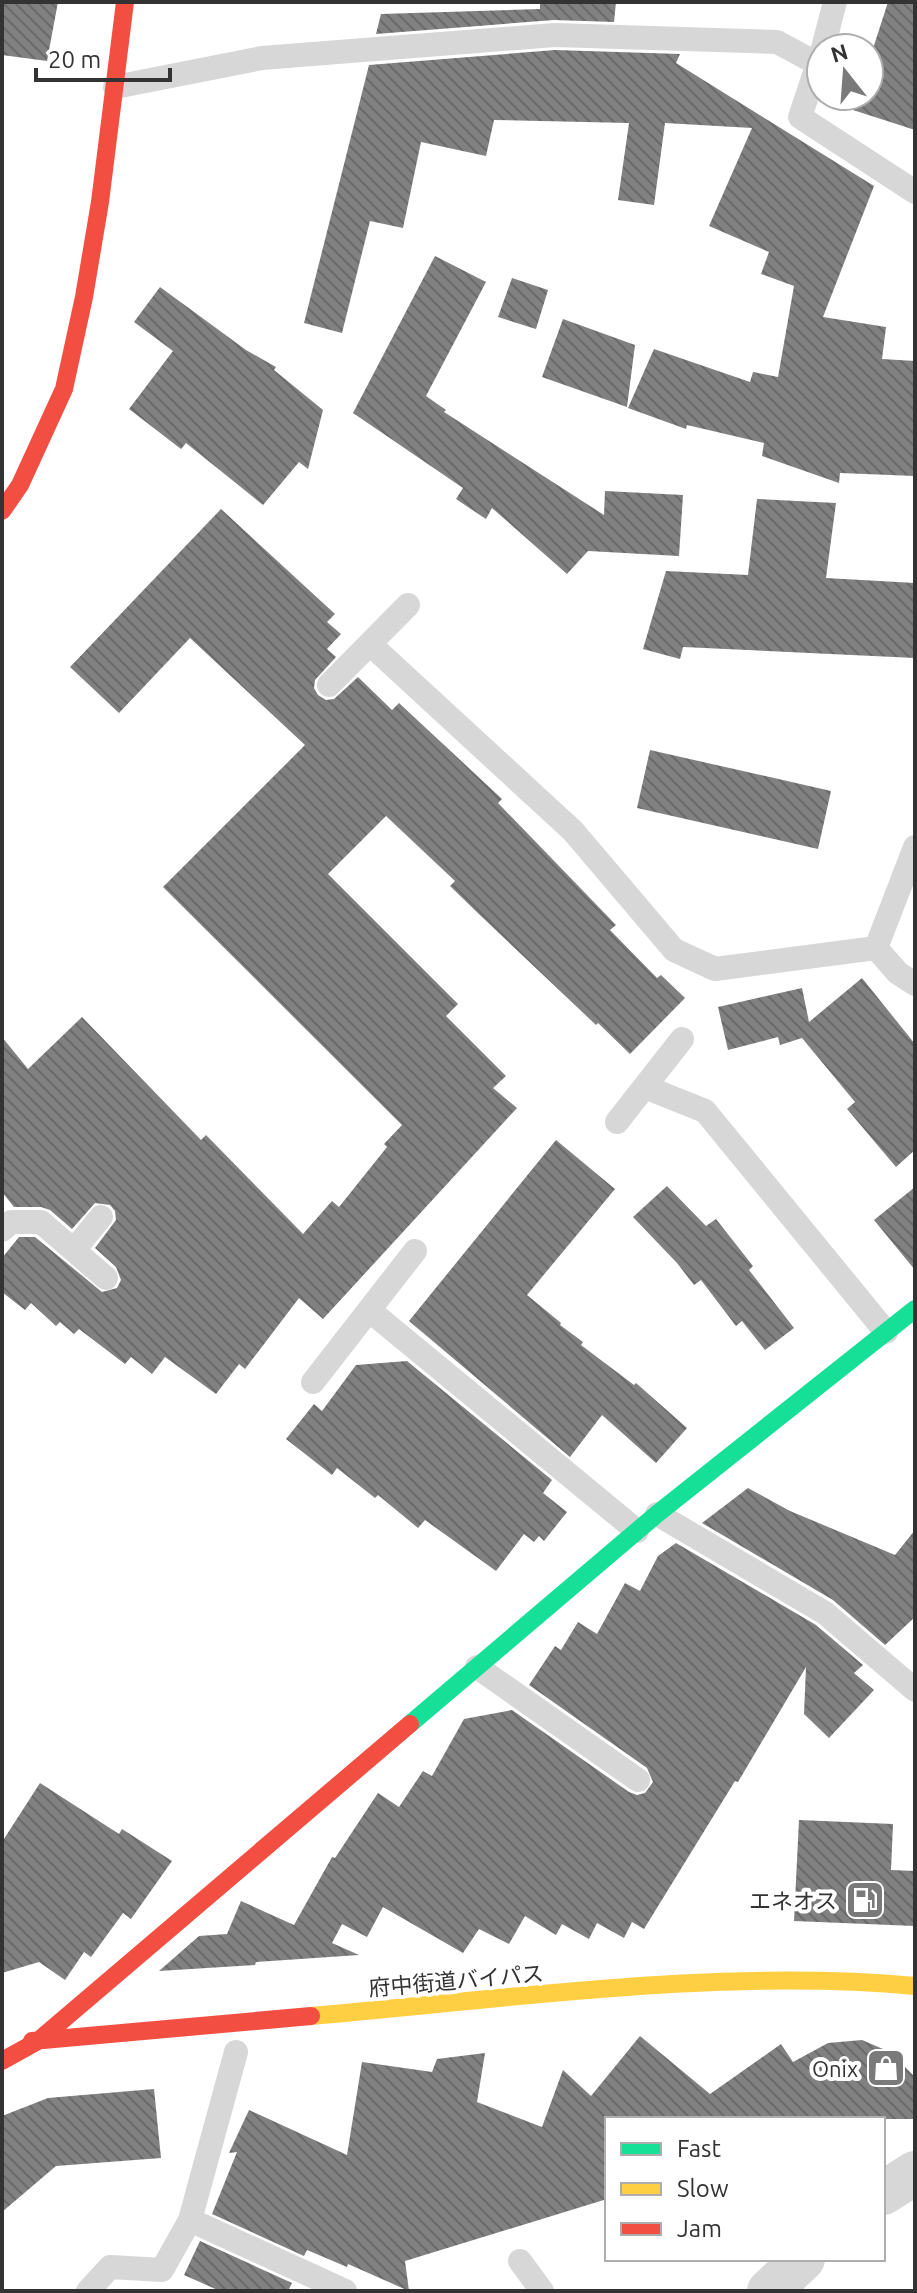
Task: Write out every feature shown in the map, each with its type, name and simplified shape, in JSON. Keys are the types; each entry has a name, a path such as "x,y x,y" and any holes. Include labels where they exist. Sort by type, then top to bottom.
{"street":[{"path":"2,511 20,485 64,389 98,216 125,2"},
{"path":"2,2061 38,2041 657,1514 915,1309"},
{"name":"府中街道バイパス","path":"2,2044 676,1984 860,1981 915,1986"},
{"path":"885,2192 915,2173"},
{"path":"769,2291 801,2261"}],"lane":[{"path":"827,32 835,2"},
{"path":"115,87 262,58 555,35 777,42 805,50"},
{"path":"805,102 800,117 915,192"},
{"path":"329,685 408,605"},
{"path":"371,645 573,831 674,950 715,969 876,948"},
{"path":"876,948 915,847"},
{"path":"876,948 898,973 915,984"},
{"path":"617,1122 682,1039"},
{"path":"645,1087 705,1111 886,1332"},
{"path":"74,1250 101,1217"},
{"path":"2,1230 11,1222 41,1222 106,1278"},
{"path":"313,1382 415,1251"},
{"path":"369,1310 637,1531"},
{"path":"657,1514 825,1613 915,1690"},
{"path":"477,1667 638,1780"},
{"path":"88,2291 110,2267 162,2270 190,2220 236,2052"},
{"path":"190,2220 345,2291"},
{"path":"520,2261 542,2291"}],"building":[{"path":"2,2 58,2 47,61 2,55"},
{"path":"540,2 616,2 614,22 554,20 376,34 381,14 540,9"},
{"path":"888,2 915,2 915,130 859,112 885,112 885,32 878,32"},
{"path":"555,50 680,54 676,63 874,186 823,317 886,327 882,359 915,361 915,476 840,473 839,483 762,456 764,443 687,425 686,429 628,408 654,349 750,382 753,372 778,377 794,286 761,274 769,252 709,226 752,128 665,123 654,205 618,200 629,123 494,120 486,156 421,142 403,228 370,221 342,333 304,323 369,65"},
{"path":"435,256 486,282 426,396 446,410 444,412 604,515 605,491 683,495 679,556 588,551 567,574 492,508 486,519 456,499 463,488 353,413"},
{"path":"512,278 548,290 536,329 498,317"},
{"path":"160,287 246,350 276,367 274,370 323,410 308,469 299,462 263,505 186,443 181,449 129,409 173,351 134,322"},
{"path":"563,319 635,345 627,407 542,377"},
{"path":"757,499 836,503 826,578 915,583 915,658 683,647 680,659 643,649 666,571 748,575"},
{"path":"221,509 335,614 327,622 341,634 327,649 336,657 315,680 314,688 318,695 326,700 334,699 358,677 392,710 399,703 502,799 498,803 616,925 610,930 657,978 661,975 685,998 630,1054 450,886 455,881 386,816 328,874 458,1004 446,1016 506,1076 493,1088 517,1108 323,1319 299,1298 245,1369 239,1364 216,1394 165,1357 152,1374 131,1357 125,1364 79,1329 74,1334 60,1322 56,1326 31,1303 25,1310 2,1292 2,1258 19,1237 35,1237 102,1292 117,1288 121,1280 116,1267 95,1248 116,1220 115,1211 110,1205 95,1203 72,1229 50,1210 14,1207 2,1192 2,1037 28,1069 82,1017 201,1140 206,1135 303,1234 332,1201 339,1207 387,1147 384,1144 402,1125 163,887 305,745 190,638 119,713 70,667"},
{"path":"650,750 831,791 818,849 637,808"},
{"path":"862,978 915,1044 915,1150 896,1167 847,1109 855,1102 802,1038 780,1045 778,1037 728,1050 718,1007 802,988 809,1022"},
{"path":"556,1140 615,1189 527,1295 583,1342 581,1345 634,1385 636,1383 687,1428 656,1463 602,1415 570,1457 409,1321"},
{"path":"667,1186 706,1226 716,1219 753,1266 749,1270 794,1328 765,1350 742,1321 736,1326 701,1280 694,1285 633,1217"},
{"path":"915,1187 915,1270 874,1220"},
{"path":"407,1361 552,1480 543,1493 567,1512 544,1541 539,1536 534,1542 524,1534 496,1571 425,1520 418,1528 378,1495 375,1498 337,1468 332,1475 286,1439 314,1404 322,1411 356,1365"},
{"path":"748,1488 790,1511 895,1555 915,1530 915,1617 885,1645 833,1600 702,1523"},
{"path":"676,1543 816,1625 863,1665 854,1673 874,1690 829,1738 804,1714 806,1667 738,1782 735,1781 644,1929 632,1922 624,1938 597,1923 589,1939 562,1924 556,1935 525,1916 509,1944 479,1929 463,1953 383,1907 367,1937 342,1924 332,1943 359,1955 159,1971 199,1936 227,1934 241,1901 294,1925 332,1857 335,1858 378,1793 399,1807 423,1771 432,1776 464,1719 512,1710 629,1792 637,1795 645,1793 653,1782 647,1768 529,1685 555,1646 561,1650 578,1622 597,1634 625,1583 640,1591 658,1556"},
{"path":"40,1783 119,1834 122,1829 172,1861 131,1919 123,1913 91,1957 84,1952 65,1980 39,1962 2,1973 2,1842"},
{"path":"799,1820 893,1824 891,1870 915,1871 915,1926 794,1921"},
{"path":"640,2036 710,2094 781,2044 793,2062 828,2043 862,2040 890,2052 915,2077 915,2119 605,2117 605,2200 405,2261 409,2291 307,2250 304,2256 212,2214 237,2152 229,2153 249,2110 347,2155 362,2062 432,2072 437,2059 485,2053 477,2102 542,2127 563,2070 591,2096"},
{"path":"154,2089 161,2158 56,2166 2,2212 2,2116 48,2098"},
{"path":"200,2241 292,2283 288,2291 220,2291 184,2275"}],"traffic: fast":[{"path":"410,1724 657,1514 915,1309"}],"traffic: slow":[{"path":"311,2016 689,1983 841,1981 915,1986"}],"traffic: jam":[{"path":"2,511 20,485 64,389 100,202 125,2"},
{"path":"2,2061 38,2041 410,1724"},
{"path":"32,2041 311,2016"}],"place":[{"name":"エネオス","path":"865,1900"},
{"name":"Onix","path":"886,2068"}]}
